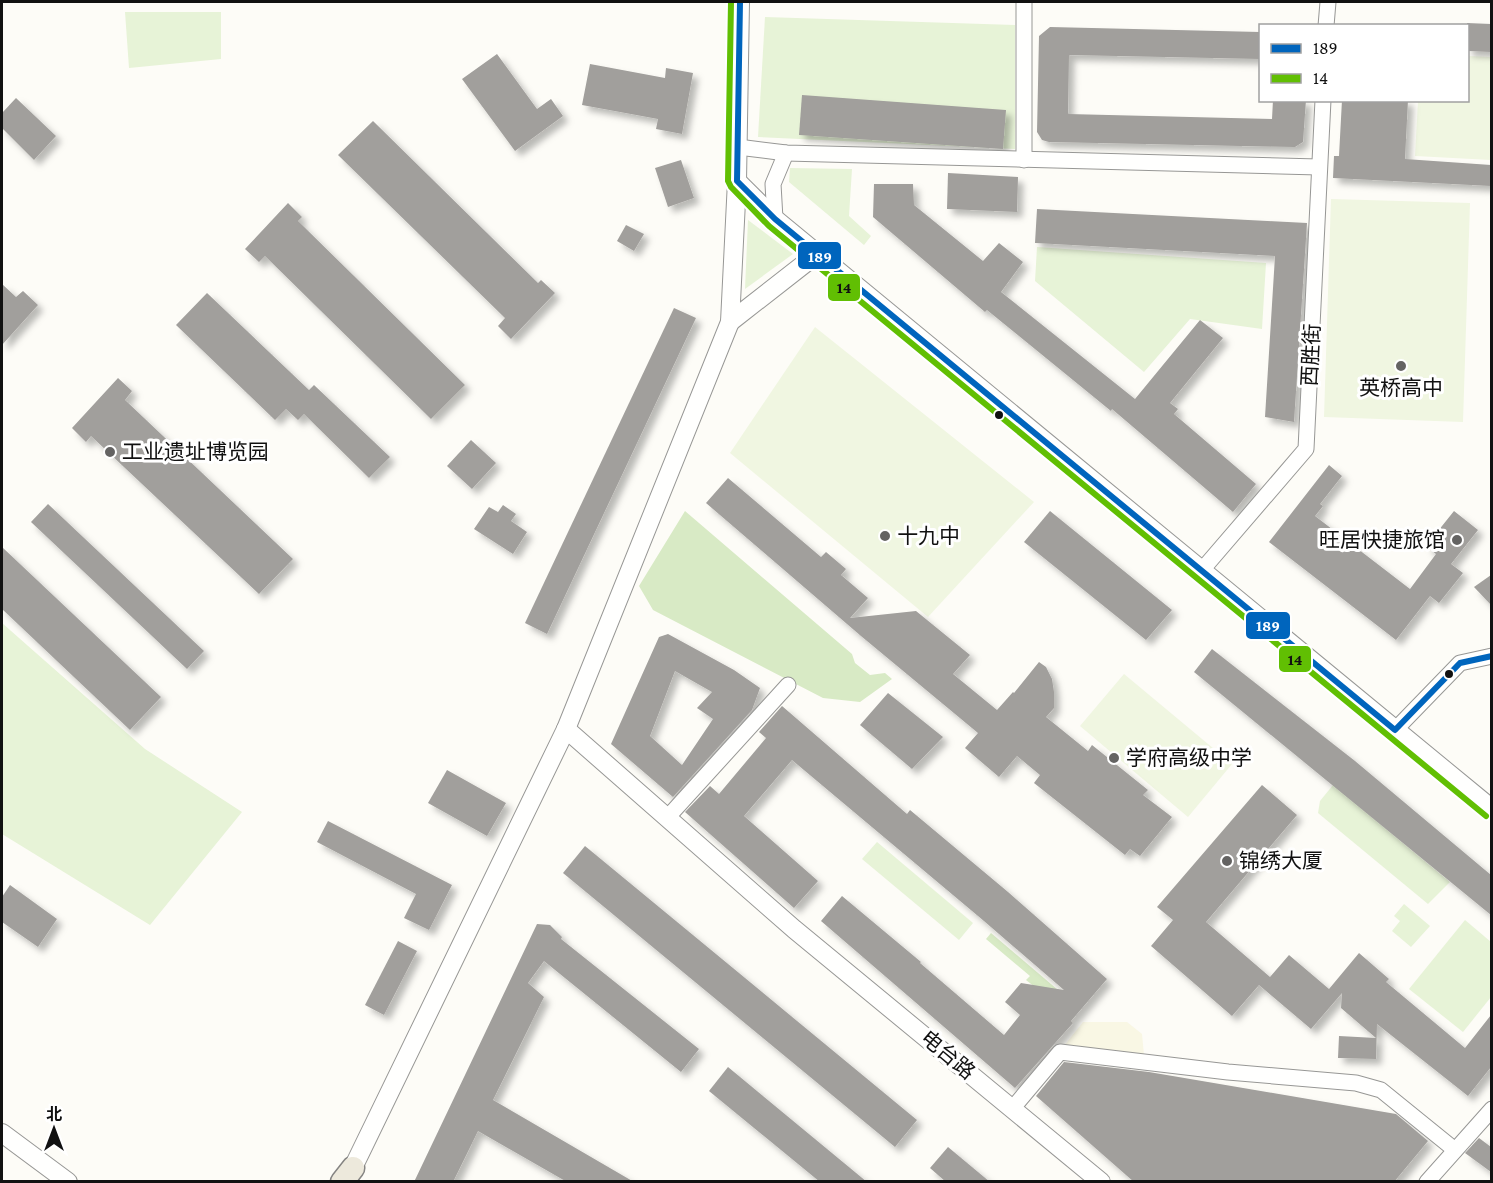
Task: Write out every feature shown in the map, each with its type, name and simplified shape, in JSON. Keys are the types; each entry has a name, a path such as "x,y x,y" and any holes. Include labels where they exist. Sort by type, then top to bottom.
{"street":[{"path":"347,1177 566,729 730,322 737,181 740,2"},
{"path":"1024,2 1024,160"},
{"path":"1326,24 1328,2"},
{"name":"西胜街","path":"1202,570 1306,449 1323,102"},
{"path":"738,147 786,153 1319,167"},
{"path":"775,219 773,184 786,153"},
{"path":"737,181 775,219 817,254 1491,809"},
{"path":"730,322 817,254"},
{"path":"1395,730 1460,663 1491,656"},
{"path":"667,818 788,685"},
{"name":"电台路","path":"566,729 794,929 1101,1182"},
{"path":"1012,1109 1060,1052 1228,1072 1356,1083 1381,1090 1455,1150"},
{"path":"1427,1182 1491,1109"},
{"path":"2,1133 68,1182"}],"shaded area":[{"path":"1083,1022 1127,1022 1142,1034 1144,1055 1064,1046"}],"green space":[{"path":"125,12 221,12 221,59 129,68"},
{"path":"765,17 1015,25 1015,149 758,137"},
{"path":"1469,56 1491,57 1491,160 1415,156 1418,102 1469,102"},
{"path":"790,168 852,169 849,216 871,236 864,245 789,182"},
{"path":"1331,199 1470,203 1463,422 1324,417"},
{"path":"748,220 793,254 745,289"},
{"path":"1037,247 1266,263 1262,329 1190,319 1144,372 1035,281"},
{"path":"815,327 1034,502 928,617 730,453"},
{"path":"685,511 852,654 855,663 870,675 885,673 892,679 860,702 823,698 653,610 639,586"},
{"path":"2,623 145,749 242,812 150,925 2,834"},
{"path":"1124,674 1232,764 1188,817 1080,726"},
{"path":"1333,785 1450,882 1428,904 1318,813 1320,801"},
{"path":"877,842 973,923 959,940 862,859"},
{"path":"1404,904 1430,926 1411,947 1392,931 1400,921 1394,916"},
{"path":"1465,920 1491,942 1491,997 1463,1032 1409,989"},
{"path":"991,933 1058,990 1050,999 1026,980 1030,976 986,939"}],"building":[{"path":"1467,23 1491,24 1491,52 1469,51 1469,24"},
{"path":"1050,27 1259,32 1259,59 1069,55 1068,114 1272,119 1273,102 1306,102 1303,142 1295,147 1049,142 1042,140 1037,132 1039,36"},
{"path":"497,54 537,109 551,99 563,116 515,151 462,79"},
{"path":"590,64 665,78 666,68 693,73 682,134 656,129 658,119 582,105"},
{"path":"802,95 1006,110 1003,149 799,135"},
{"path":"16,98 56,136 34,160 2,128 2,113"},
{"path":"1342,102 1408,102 1405,159 1491,165 1491,186 1333,178 1334,156 1339,156"},
{"path":"373,121 538,283 541,280 555,293 511,339 498,326 505,318 338,155"},
{"path":"681,160 694,198 668,207 655,168"},
{"path":"948,173 1018,177 1017,212 947,209"},
{"path":"874,184 913,184 914,205 983,261 999,243 1023,262 1001,292 1135,399 1200,320 1223,338 1170,403 1178,409 1174,414 1256,484 1233,512 1112,409 1111,411 987,310 985,312 873,217"},
{"path":"288,203 302,217 298,221 465,385 431,419 265,256 259,262 245,249"},
{"path":"1037,209 1307,223 1294,422 1265,417 1275,256 1035,243"},
{"path":"626,225 644,234 634,251 617,241"},
{"path":"2,284 16,297 23,291 38,305 2,345"},
{"path":"207,293 309,390 314,385 390,457 369,478 304,414 298,420 286,409 275,420 176,325"},
{"path":"674,308 696,318 547,634 525,623"},
{"path":"118,378 132,391 125,400 293,559 259,594 91,436 86,442 72,428"},
{"path":"471,440 496,463 472,489 447,466"},
{"path":"1329,465 1342,476 1320,504 1323,506 1315,516 1410,589 1436,554 1426,546 1454,511 1478,530 1451,564 1463,573 1439,603 1430,596 1396,640 1269,542"},
{"path":"728,478 821,557 826,552 846,569 841,575 868,598 850,618 916,611 970,655 953,674 997,710 1039,662 1046,667 1052,679 1054,708 1046,717 1088,751 1092,745 1148,790 1143,795 1172,817 1140,856 1130,849 1125,855 1034,783 1040,775 1017,756 999,777 965,748 978,733 706,503"},
{"path":"48,504 204,651 187,669 31,522"},
{"path":"503,505 516,514 511,521 527,532 513,554 474,529 489,507 498,512"},
{"path":"1050,511 1172,610 1146,640 1024,542"},
{"path":"2,547 161,697 130,730 2,609"},
{"path":"1491,575 1491,605 1474,587"},
{"path":"668,634 734,670 760,688 752,710 673,797 611,744 659,637","holes":["675,671 712,692 697,708 713,719 682,765 650,736"]},
{"path":"1212,649 1355,761 1491,875 1491,915 1194,672"},
{"path":"888,693 943,737 912,769 860,725"},
{"path":"782,706 907,814 910,810 1008,892 1107,979 1071,1021 1073,1023 1015,1088 821,921 842,896 1004,1035 1020,1015 1005,1002 1021,983 1064,990 792,760 744,816 818,881 794,908 685,812 710,786 719,794 766,738 759,732"},
{"path":"447,770 506,803 487,836 428,803"},
{"name":"锦绣大厦","path":"1262,785 1297,815 1206,922 1270,977 1289,955 1329,989 1359,953 1389,979 1386,982 1465,1048 1491,1015 1491,1067 1468,1096 1377,1024 1376,1059 1338,1058 1339,1036 1376,1038 1341,1008 1342,993 1311,1029 1259,985 1232,1016 1151,946 1173,920 1157,907"},
{"path":"328,821 452,885 429,930 404,918 416,894 317,842"},
{"path":"585,846 917,1120 895,1147 563,873"},
{"path":"10,885 57,919 38,947 2,922 2,897"},
{"path":"537,924 550,925 562,937 561,939 699,1049 681,1072 544,961 528,983 544,997 493,1100 634,1182 567,1182 478,1131 453,1182 414,1182"},
{"path":"398,941 417,951 384,1015 365,1005"},
{"path":"1064,1062 1149,1072 1396,1114 1428,1141 1394,1182 1134,1182 1036,1096"},
{"path":"728,1067 867,1182 820,1182 709,1091"},
{"path":"1479,1138 1491,1147 1491,1172 1465,1153"},
{"path":"948,1147 990,1182 946,1182 930,1168"}],"transit line":[{"name":"14","path":"731,2 728,181 731,187 769,226 1486,816"},
{"name":"189","path":"740,2 737,181 775,219 1395,730 1460,663 1492,656"}],"place":[{"name":"英桥高中","path":"1401,366"},
{"name":"工业遗址博览园","path":"110,452"},
{"name":"十九中","path":"885,536"},
{"name":"旺居快捷旅馆","path":"1457,540"},
{"name":"学府高级中学","path":"1114,758"},
{"name":"锦绣大厦","path":"1227,861"}]}
